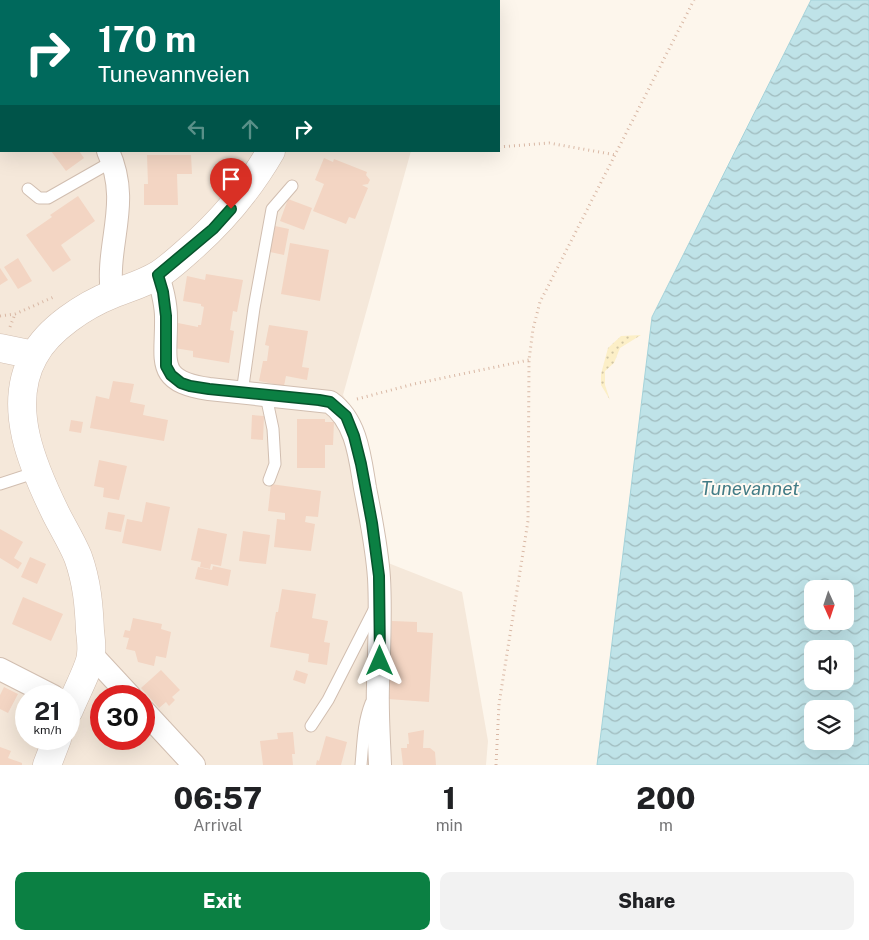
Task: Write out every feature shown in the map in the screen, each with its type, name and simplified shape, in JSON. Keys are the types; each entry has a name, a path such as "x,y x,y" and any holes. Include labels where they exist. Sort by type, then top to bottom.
{"street":[{"path":"75,685 92,655 86,582 78,556 37,472 29,446 21,406 22,389 34,355 54,331 83,308 112,294 136,287 158,275 213,229 257,175 270,152"},
{"path":"111,156 119,182 120,204 110,277 112,294"},
{"path":"158,275 163,292 166,316 166,366 171,375 181,383 190,386 242,393 330,402 346,416 354,436 361,464 379,576 378,685 380,765"},
{"path":"0,348 34,355"},
{"path":"92,655 120,685"},
{"path":"0,669 30,685"},
{"path":"155,723 194,765"},
{"path":"47,765 53,750"}],"lane":[{"path":"28,189 40,198 48,198 111,156"},
{"path":"242,393 254,308 272,209 292,186"},
{"path":"266,396 273,429 275,464 269,480"},
{"path":"0,484 37,472"},
{"path":"311,726 328,700 380,598"},
{"path":"361,765 367,712 378,685"}],"path":[{"path":"496,765 499,704 528,521 529,360 533,329 540,302 694,0"},
{"path":"500,147 549,143 616,155"},
{"path":"0,316 15,314 58,296"},
{"path":"338,408 349,401 414,384 529,360"}],"shaded area":[{"path":"0,152 411,152 343,395 359,422 383,561 462,592 488,741 486,765 0,765"}],"sand":[{"path":"641,335 620,348 614,363 605,371 605,385 610,400 601,385 601,374 608,348 621,336"}],"water":[{"name":"Tunevannet","path":"811,0 869,0 869,765 597,765 652,317"}],"building":[{"path":"52,152 80,152 84,158 66,171"},
{"path":"147,155 191,155 192,174 177,174 178,205 144,205 144,184 148,184"},
{"path":"324,158 333,162 334,159 367,172 366,175 370,180 368,184 362,185 368,188 355,219 349,217 346,224 313,211 324,184 315,180"},
{"path":"78,196 95,221 61,245 71,260 53,272 26,235 52,217 50,215"},
{"path":"288,199 312,208 304,230 280,221"},
{"path":"275,226 289,229 284,255 270,252"},
{"path":"290,243 329,250 320,301 281,294"},
{"path":"18,258 32,281 18,289 4,267"},
{"path":"0,268 8,280 0,285"},
{"path":"206,274 243,280 237,312 233,311 230,330 234,331 229,363 193,357 193,351 174,348 178,323 198,327 198,325 201,325 204,307 201,304 183,301 187,276 205,280"},
{"path":"269,325 308,331 302,367 309,368 307,380 286,376 284,386 259,381 263,361 267,361 269,346 265,345"},
{"path":"113,381 134,384 130,402 145,405 143,415 168,420 164,441 90,428 96,396 109,399"},
{"path":"252,415 264,416 263,440 251,439"},
{"path":"297,419 325,419 325,422 334,422 333,445 325,445 325,468 297,468"},
{"path":"71,420 83,422 81,433 69,431"},
{"path":"99,460 127,466 119,500 103,497 104,488 94,486"},
{"path":"271,484 321,491 318,517 306,516 305,522 315,524 311,551 274,547 277,519 285,520 285,513 268,511"},
{"path":"146,502 170,507 161,551 122,543 127,519 142,522"},
{"path":"108,512 125,515 121,532 105,529"},
{"path":"198,528 227,534 221,566 211,564 210,569 200,567 201,562 191,560"},
{"path":"0,529 23,542 14,558 22,563 18,569 0,558"},
{"path":"243,531 270,535 266,564 239,561"},
{"path":"30,557 46,564 37,584 21,577"},
{"path":"213,566 231,570 228,586 195,579 198,567 212,570"},
{"path":"282,589 316,594 312,618 328,621 324,642 330,643 327,665 308,662 309,654 270,647"},
{"path":"23,597 63,614 51,641 12,624"},
{"path":"133,618 162,624 161,629 171,632 166,658 156,656 154,666 138,662 135,651 126,649 129,638 123,637 125,630 130,631"},
{"path":"392,621 417,622 417,632 433,633 429,702 388,699"},
{"path":"161,670 180,690 172,697 175,700 169,706 166,702 159,708 155,704 155,685 144,685"},
{"path":"296,670 308,674 305,684 293,680"},
{"path":"4,687 15,692 15,700 8,713 0,709 0,695"},
{"path":"424,730 423,748 430,748 435,752 436,765 403,765 401,748 407,748 407,744 409,744 408,733"},
{"path":"293,732 295,754 292,754 293,765 263,765 260,741 278,739 277,733"},
{"path":"326,736 347,742 341,765 316,765 317,760 319,761"},
{"path":"0,747 11,751 8,758 22,763 22,765 0,765"}],"route":[{"path":"231,209 213,229 158,275 163,292 166,316 166,366 171,375 181,383 190,386 330,402 346,416 354,436 361,464 372,523 379,576 380,661"}]}
